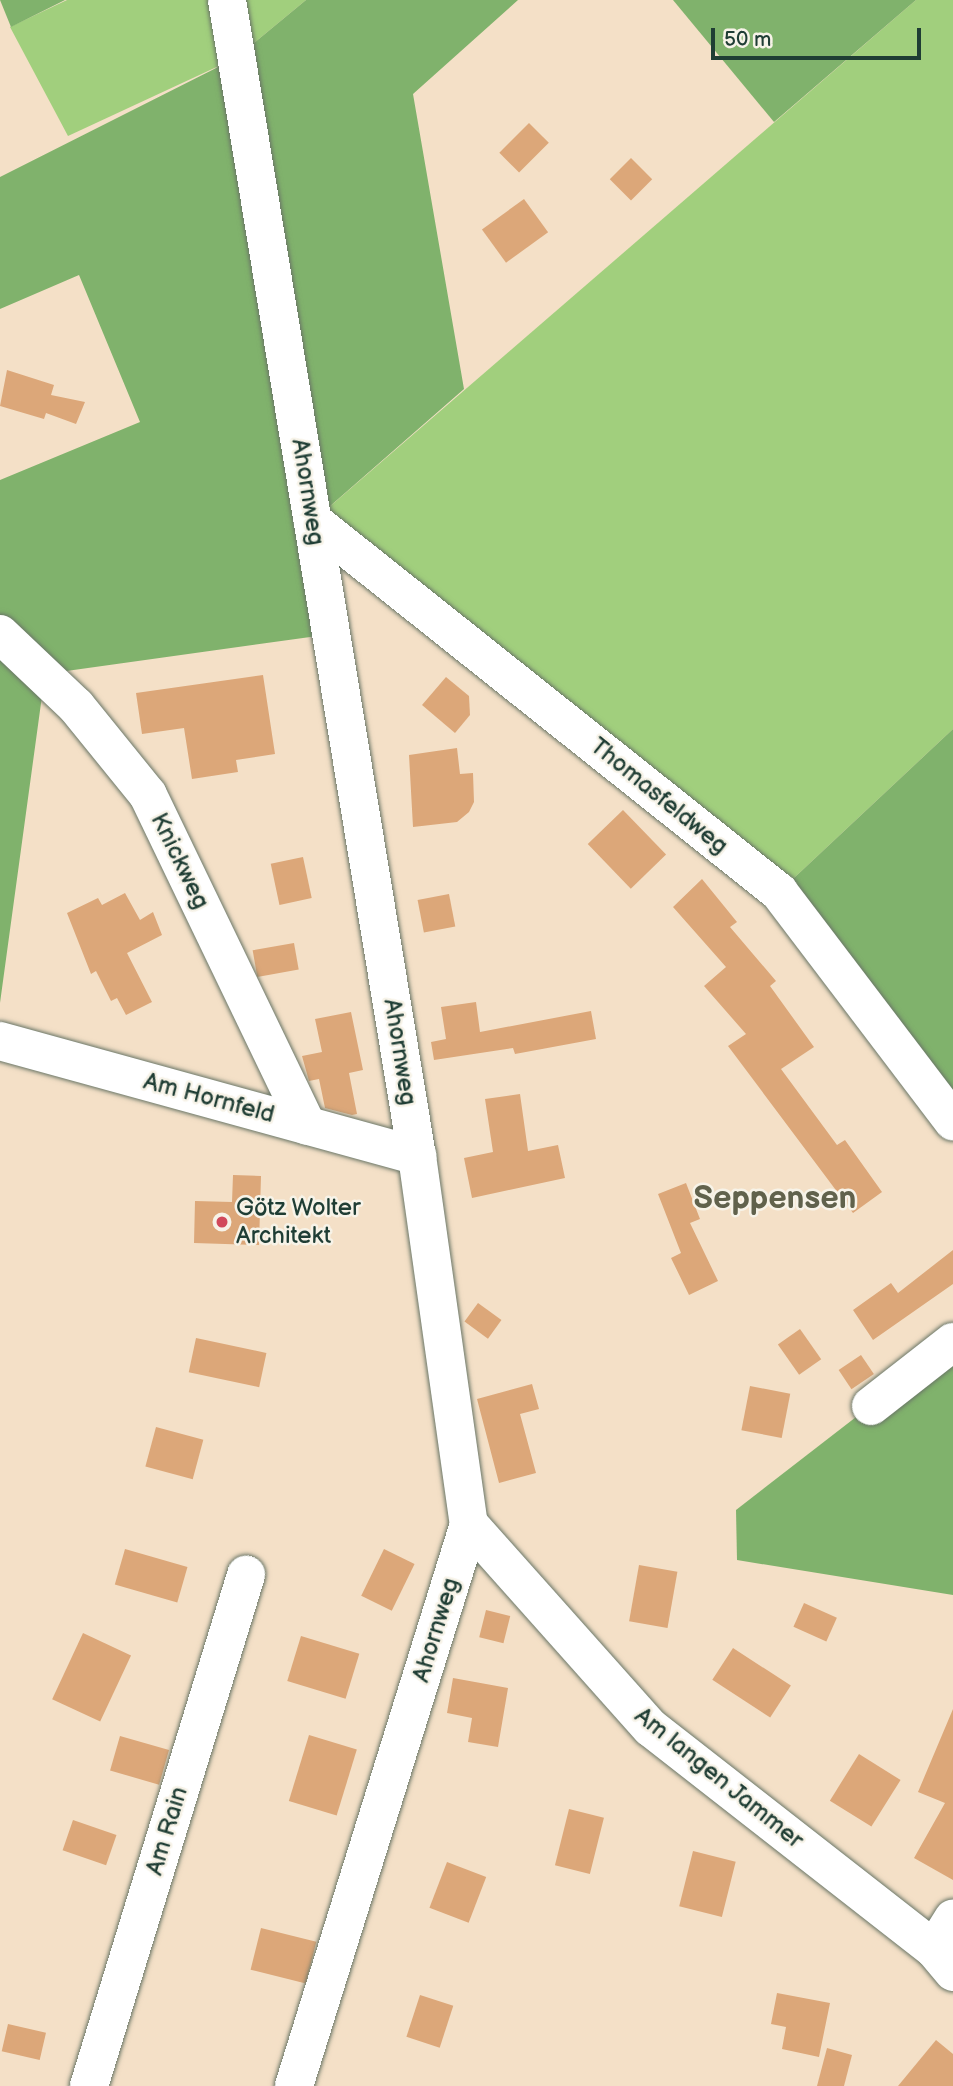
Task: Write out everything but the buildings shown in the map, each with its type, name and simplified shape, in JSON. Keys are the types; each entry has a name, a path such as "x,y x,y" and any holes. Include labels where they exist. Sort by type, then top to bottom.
{"street":[{"name":"Ahornweg","path":"227,0 417,1156 469,1524 294,2086"},
{"name":"Thomasfeldweg","path":"313,521 779,892 953,1121"},
{"name":"Knickweg","path":"0,634 76,706 148,795 307,1126"},
{"name":"Am Hornfeld","path":"0,1041 417,1156"},
{"path":"871,1406 953,1342"},
{"name":"Am langen Jammer","path":"469,1524 651,1728 947,1947"},
{"name":"Am Rain","path":"89,2086 246,1575"}],"green space":[{"path":"0,0 65,0 11,27"},
{"path":"67,0 306,0 236,58 68,136 10,27"},
{"path":"306,0 518,0 413,94 464,389 313,521 332,634 45,674 0,1003 0,480 140,422 79,275 0,309 0,177 236,58"},
{"path":"673,0 916,0 774,122"},
{"path":"916,0 953,0 953,729 779,892 313,521"},
{"path":"953,729 953,1121 779,892"},
{"path":"953,1342 953,1595 737,1560 736,1510"}],"place":[{"name":"Götz Wolter Architekt","path":"222,1222"}],"district":[{"name":"Seppensen","path":"775,1199"}]}
